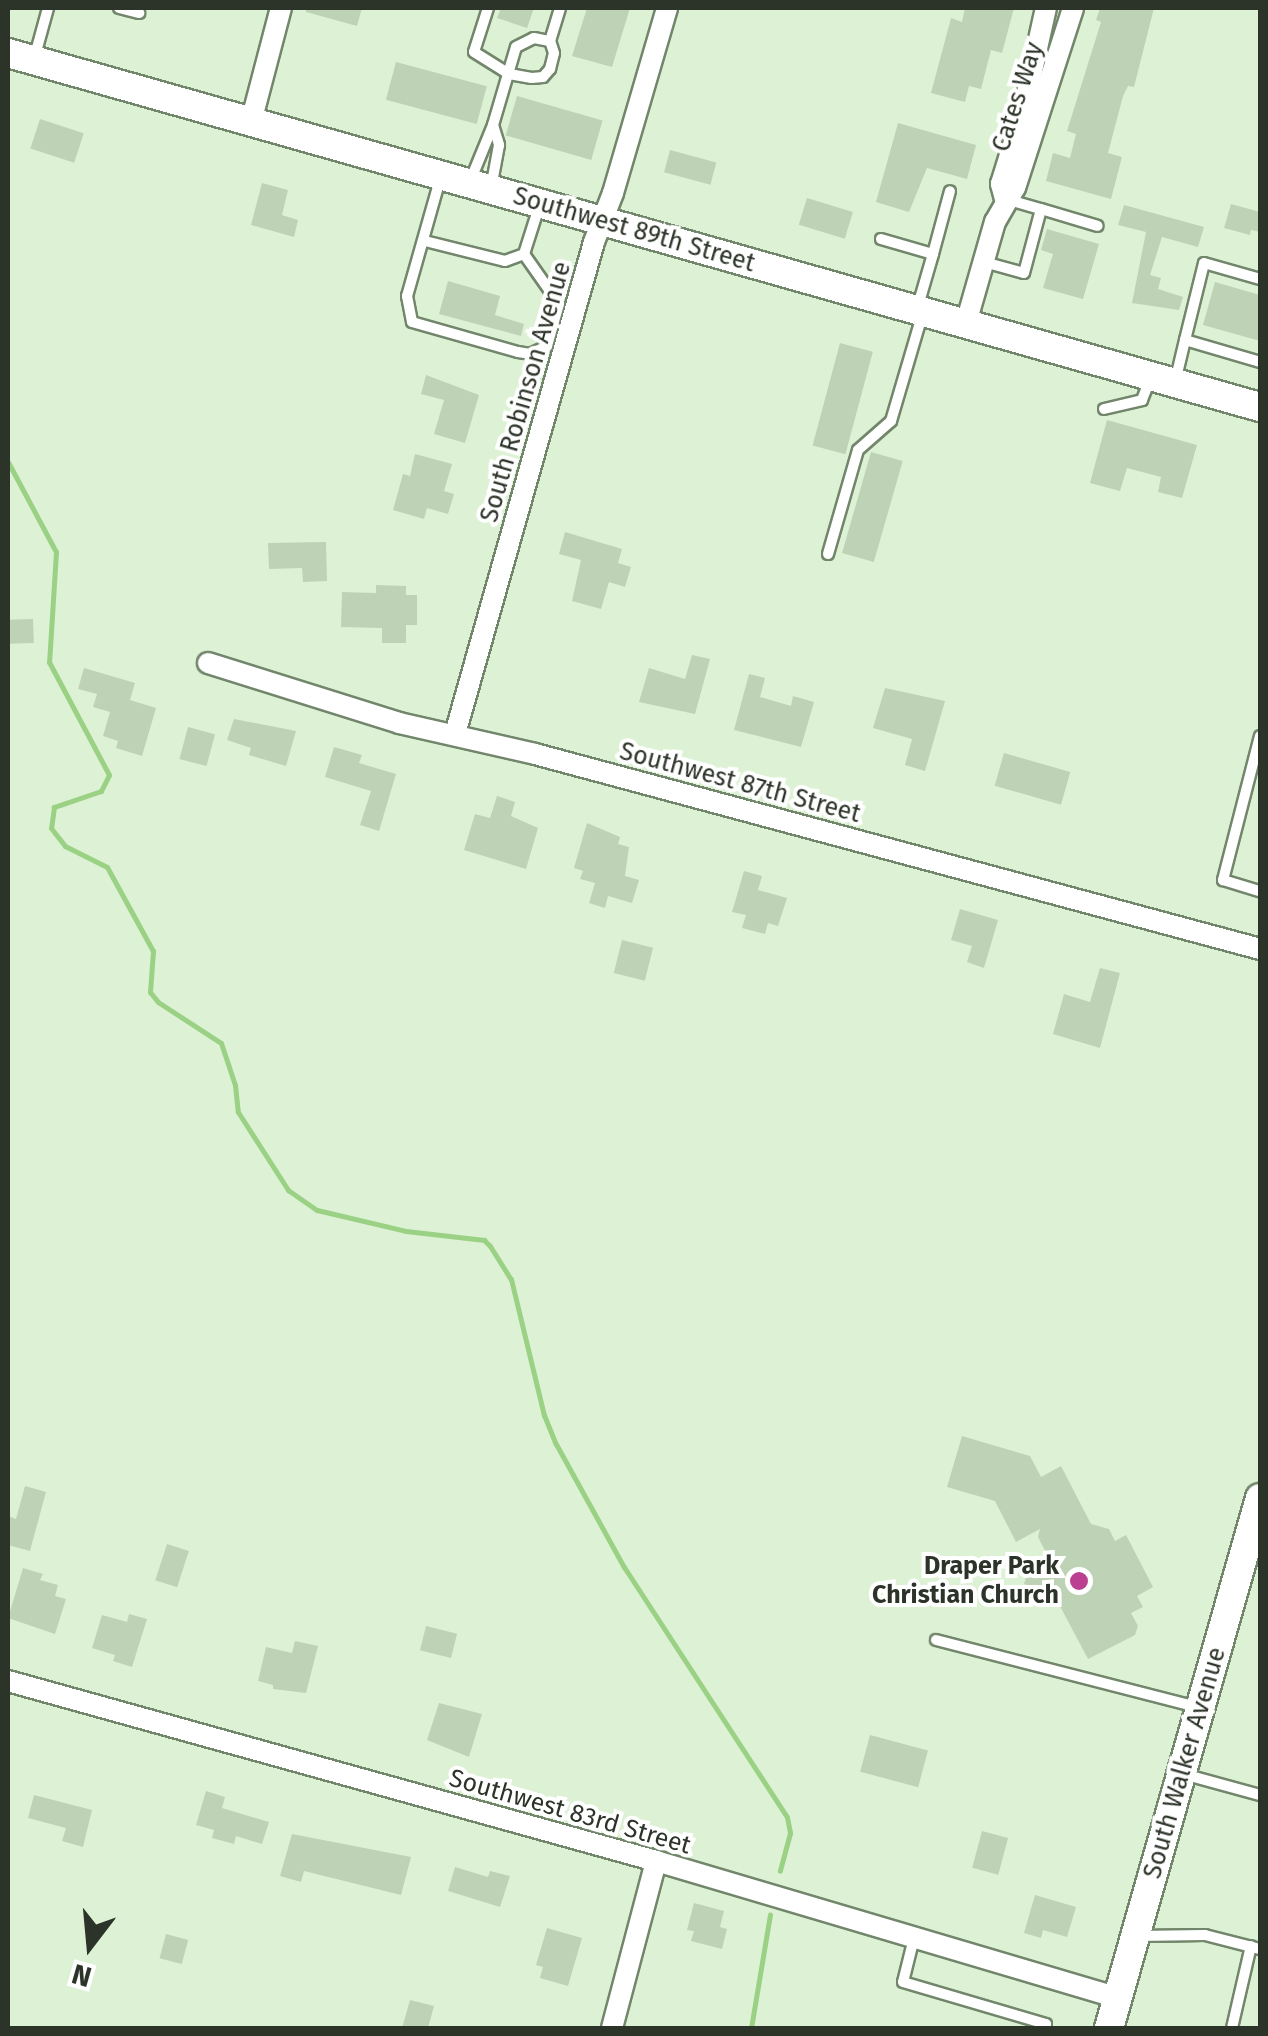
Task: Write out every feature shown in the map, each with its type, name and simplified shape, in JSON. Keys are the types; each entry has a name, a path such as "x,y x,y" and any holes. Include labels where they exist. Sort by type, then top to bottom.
{"main road":[{"name":"Southwest 89th Street","path":"20,57 1260,407"},
{"name":"South Walker Avenue","path":"1109,2028 1260,1498"}],"street":[{"path":"251,122 282,8"},
{"name":"South Robinson Avenue","path":"455,734 666,8"},
{"name":"Cates Way","path":"966,324 1005,199 1015,188 1046,8"},
{"name":"Cates Way","path":"1028,118 1072,8"},
{"name":"Southwest 87th Street","path":"208,663 399,723 455,734 1260,949"},
{"name":"Southwest 83rd Street","path":"8,1681 656,1861 1118,1998"},
{"path":"612,2028 656,1861"}],"lane":[{"path":"20,57 48,8"},
{"path":"119,8 139,13"},
{"path":"488,8 474,52 509,74 543,77 554,53 550,41 560,8"},
{"path":"480,186 516,47 534,38 550,41"},
{"path":"480,186 498,145 493,125"},
{"path":"441,176 407,296 412,322 530,354 548,346 559,304 524,254"},
{"path":"828,554 858,450 891,421 950,191"},
{"path":"1005,199 1098,226"},
{"path":"425,241 505,262 524,254 540,203"},
{"path":"983,262 1024,273 1041,210"},
{"path":"881,239 932,254"},
{"path":"1104,410 1142,400 1163,379 1185,340 1204,264 1260,279"},
{"path":"1185,340 1260,362"},
{"path":"1260,736 1223,880 1260,890"},
{"path":"936,1640 1200,1708"},
{"path":"1182,1774 1260,1794"},
{"path":"1136,1936 1205,1935 1256,1947 1232,2028"},
{"path":"914,1938 903,1982 1024,2024 1046,2024 1045,2028"}],"building":[{"path":"306,8 362,8 357,26 306,12"},
{"path":"501,8 534,8 527,28 497,18"},
{"path":"587,8 630,8 612,67 572,56"},
{"path":"965,8 1014,8 1002,53 991,50 981,89 969,86 965,102 931,93 951,18 962,22"},
{"path":"1100,8 1154,8 1134,87 1128,86 1123,96 1108,153 1122,157 1111,199 1046,181 1053,153 1070,158 1076,134 1067,131 1101,22 1096,20"},
{"path":"396,62 487,86 477,124 386,100"},
{"path":"517,96 603,121 591,160 506,135"},
{"path":"40,119 84,133 74,163 30,148"},
{"path":"898,123 976,145 967,179 927,168 909,212 876,202"},
{"path":"670,150 716,162 710,185 664,172"},
{"path":"262,183 288,190 282,215 298,220 294,237 251,225"},
{"path":"807,198 853,212 845,239 799,225"},
{"path":"1231,204 1260,212 1260,232 1251,230 1250,235 1224,228"},
{"path":"1124,205 1204,227 1198,247 1162,237 1150,275 1161,278 1158,289 1183,297 1179,310 1132,303 1146,232 1118,225"},
{"path":"1047,229 1099,244 1083,299 1043,288 1053,254 1041,250"},
{"path":"448,281 500,296 495,315 524,324 521,336 439,314"},
{"path":"1215,282 1260,295 1260,341 1203,325"},
{"path":"840,343 873,352 845,454 813,445"},
{"path":"426,375 479,395 465,443 434,434 444,400 421,394"},
{"path":"1107,420 1197,445 1182,498 1158,492 1161,477 1127,468 1120,491 1090,483"},
{"path":"871,452 903,461 874,562 842,553"},
{"path":"415,454 452,464 444,491 454,494 448,514 427,508 424,519 393,510 403,474 410,476"},
{"path":"565,532 622,549 618,563 631,567 625,587 609,582 601,609 572,601 581,560 559,554"},
{"path":"326,542 327,581 303,582 302,568 269,569 268,543"},
{"path":"376,585 406,586 406,595 417,595 417,625 406,625 406,643 382,643 382,628 341,627 342,592 376,593"},
{"path":"33,619 34,643 9,644 8,620"},
{"path":"692,655 710,659 695,714 639,702 649,668 685,679"},
{"path":"84,668 135,683 130,700 156,708 142,756 116,748 118,741 103,736 110,712 93,707 97,694 78,689"},
{"path":"749,674 765,678 760,697 791,706 793,696 814,702 801,747 734,730"},
{"path":"885,688 945,701 925,771 905,765 912,739 873,728"},
{"path":"234,719 296,731 286,766 249,755 251,748 227,740"},
{"path":"188,727 215,734 207,766 179,759"},
{"path":"334,747 362,755 359,763 396,774 379,831 360,825 371,791 325,777"},
{"path":"1004,753 1070,772 1061,805 995,786"},
{"path":"497,796 515,802 511,816 538,828 526,869 464,850 475,814 490,818"},
{"path":"587,823 620,837 618,844 629,847 625,876 639,880 632,903 608,896 605,908 589,903 595,883 580,879 583,871 574,868"},
{"path":"744,871 762,876 758,890 787,898 778,926 768,923 765,934 742,928 746,915 732,912"},
{"path":"960,909 998,920 984,968 967,962 972,946 951,940"},
{"path":"622,940 653,948 645,981 614,973"},
{"path":"1100,968 1120,973 1100,1048 1053,1034 1064,994 1090,1002"},
{"path":"962,1436 1030,1456 1041,1477 1061,1466 1091,1524 1109,1529 1115,1541 1126,1535 1153,1587 1137,1596 1143,1607 1131,1613 1138,1626 1135,1635 1088,1659 1053,1593 1024,1584 1030,1565 1056,1572 1038,1537 1040,1529 1016,1542 995,1501 947,1487"},
{"path":"25,1486 46,1492 30,1551 8,1545 8,1516 16,1519"},
{"path":"167,1544 189,1551 177,1587 155,1580"},
{"path":"23,1568 43,1574 40,1580 58,1585 55,1596 66,1599 55,1634 8,1618"},
{"path":"129,1614 147,1619 132,1667 113,1661 115,1655 92,1648 102,1615 127,1622"},
{"path":"426,1626 457,1634 451,1658 420,1650"},
{"path":"295,1641 318,1646 306,1693 273,1689 273,1685 258,1681 266,1647 292,1653"},
{"path":"439,1703 482,1714 469,1757 427,1740"},
{"path":"870,1735 928,1751 918,1787 860,1772"},
{"path":"206,1791 225,1797 222,1808 269,1822 262,1844 236,1836 234,1844 212,1838 214,1830 196,1825"},
{"path":"34,1795 92,1810 83,1847 62,1841 66,1828 28,1818"},
{"path":"982,1831 1008,1838 998,1875 972,1868"},
{"path":"292,1834 411,1857 401,1895 304,1871 301,1882 280,1876"},
{"path":"455,1867 488,1877 490,1871 510,1876 500,1907 448,1891"},
{"path":"1035,1895 1076,1907 1067,1937 1043,1930 1041,1938 1024,1933"},
{"path":"694,1903 724,1911 720,1927 727,1929 722,1949 691,1941 694,1931 687,1930"},
{"path":"547,1928 582,1938 568,1986 540,1978 543,1967 536,1965"},
{"path":"166,1934 188,1940 182,1964 160,1958"},
{"path":"410,2000 434,2006 428,2028 402,2028"}],"waterway":[{"path":"8,462 56,552 49,662 109,775 101,791 54,807 51,828 65,846 107,867 153,951 150,992 158,1002 221,1043 235,1085 238,1112 288,1190 317,1210 406,1231 484,1240 490,1246 511,1279 544,1415 556,1444 624,1567 787,1817 790,1833 780,1871"},
{"path":"751,2028 770,1915"}],"place":[{"name":"Draper Park Christian Church","path":"1079,1581"}]}
